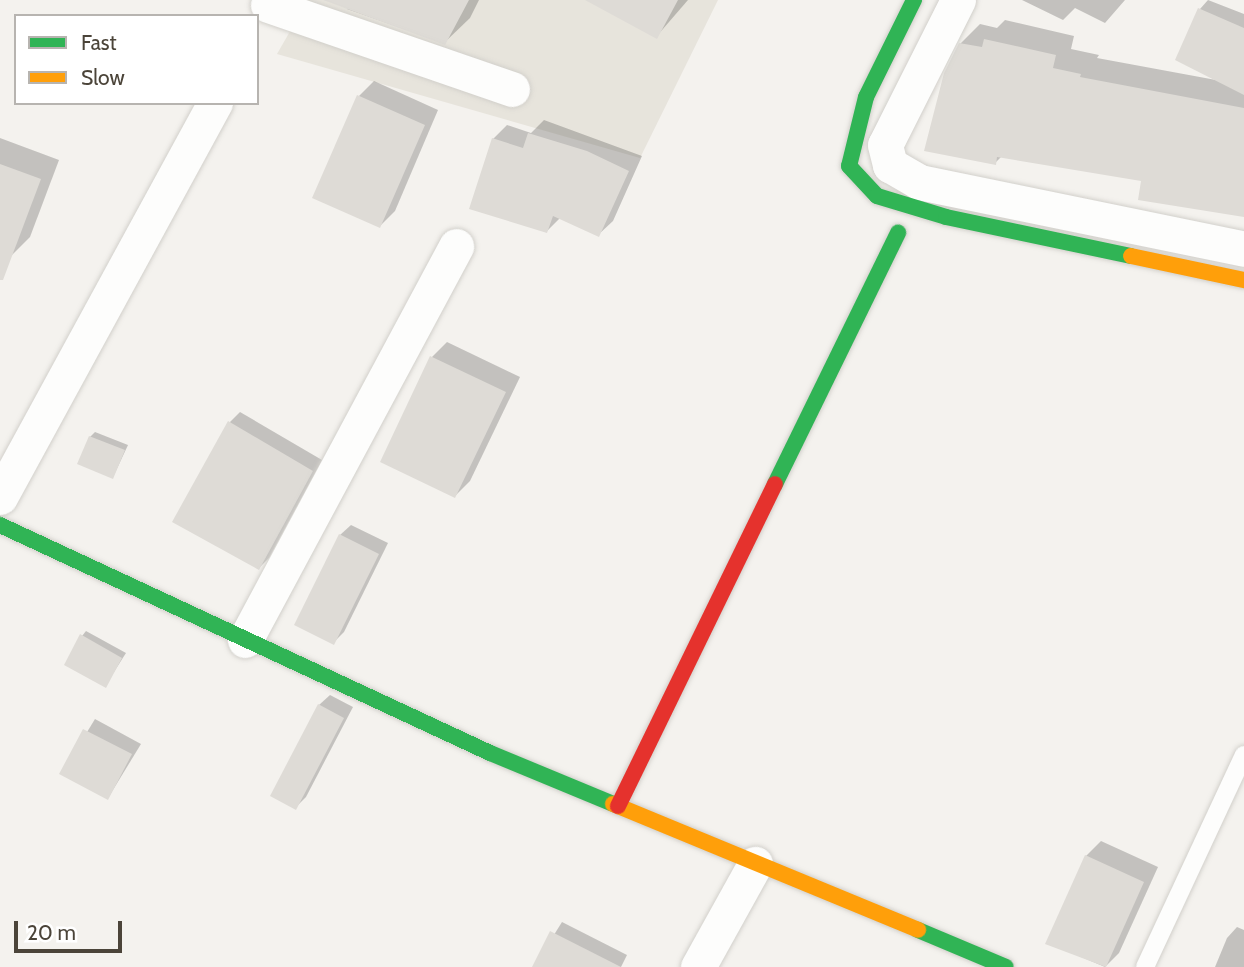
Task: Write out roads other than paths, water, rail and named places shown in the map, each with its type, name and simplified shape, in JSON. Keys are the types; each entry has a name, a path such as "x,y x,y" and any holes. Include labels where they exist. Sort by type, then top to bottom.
{"street":[{"path":"914,0 866,97 849,166 877,196 946,217 1244,280"},
{"path":"958,0 885,145 890,165 919,181 1244,249"},
{"path":"265,10 512,89"},
{"path":"0,497 214,105"},
{"path":"618,806 898,233"},
{"path":"245,640 456,246"},
{"path":"0,525 490,753 1006,967"},
{"path":"698,967 755,864"}],"lane":[{"path":"1145,967 1244,755"}]}
